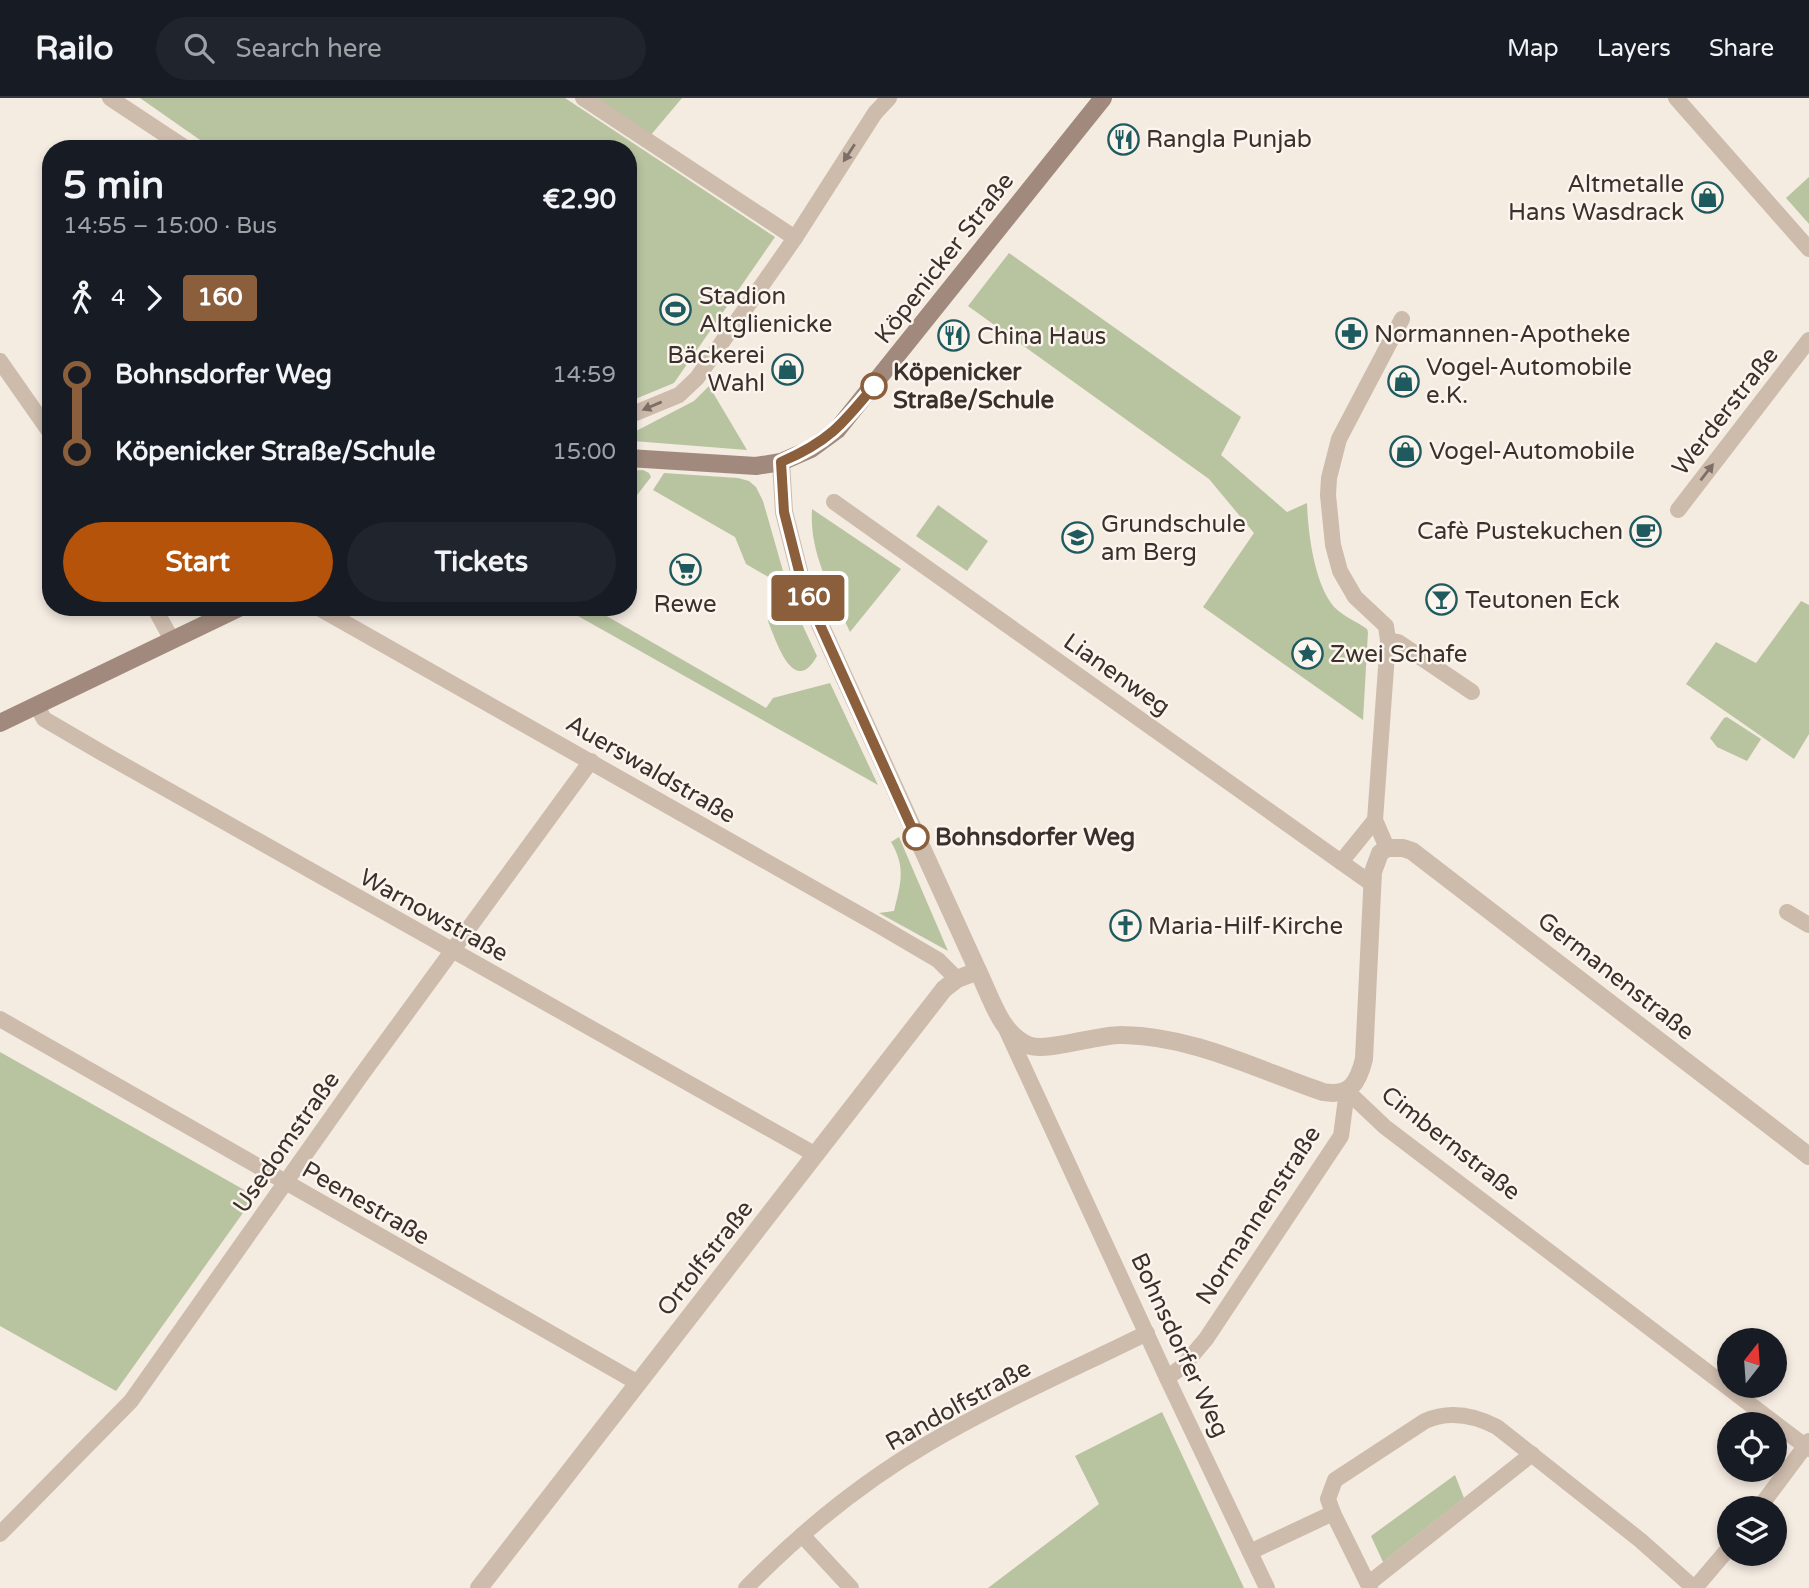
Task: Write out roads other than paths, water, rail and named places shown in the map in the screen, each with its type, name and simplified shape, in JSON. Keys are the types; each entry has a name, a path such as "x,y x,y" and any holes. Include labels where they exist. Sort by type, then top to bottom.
{"main road":[{"name":"Köpenicker Straße","path":"637,459 756,466 781,462 811,449 837,430 1103,98"},
{"path":"0,723 222,616"}],"street":[{"path":"110,98 173,140"},
{"path":"583,98 795,238"},
{"path":"637,412 679,395 697,378 795,238 875,113 889,98"},
{"path":"1676,98 1809,249"},
{"path":"1387,848 1376,820 1388,640 1386,626 1354,597 1340,571 1333,545 1328,495 1331,468 1339,439 1402,319"},
{"name":"Werderstraße","path":"1678,510 1809,340"},
{"path":"0,361 42,421"},
{"name":"Bohnsdorfer Weg","path":"781,462 784,512 803,587 1167,1378 1268,1588"},
{"name":"Lianenweg","path":"834,502 1372,884"},
{"path":"159,616 172,640"},
{"name":"Auerswaldstraße","path":"333,616 938,960 957,979"},
{"path":"1388,640 1398,642 1472,692"},
{"name":"Warnowstraße","path":"37,706 44,719 816,1155"},
{"name":"Usedomstraße","path":"0,1534 131,1401 451,951 591,761"},
{"path":"1341,862 1376,820"},
{"name":"Normannenstraße","path":"1167,1378 1183,1366 1206,1339 1341,1136 1347,1091 1361,1074 1364,1059 1372,884 1377,860 1387,848"},
{"name":"Germanenstraße","path":"1387,848 1412,851 1809,1156"},
{"path":"1787,912 1809,925"},
{"name":"Ortolfstraße","path":"479,1588 944,989 957,979 978,971"},
{"name":"Peenestraße","path":"0,1019 638,1383"},
{"name":"Cimbernstraße","path":"1007,1031 1036,1048 1049,1048 1102,1036 1152,1037 1195,1046 1323,1092 1335,1094 1347,1091 1385,1127 1808,1445"},
{"name":"Randolfstraße","path":"746,1588 802,1535 857,1491 928,1444 1147,1333"},
{"path":"1532,1454 1369,1586 1328,1499 1335,1480 1425,1421 1440,1415 1480,1418 1497,1427 1532,1454 1640,1540 1694,1588 1717,1562"},
{"path":"1768,1496 1808,1445"},
{"path":"1250,1552 1333,1513"},
{"path":"802,1535 851,1588"}],"place":[{"name":"Rangla Punjab","path":"1123,139"},
{"name":"Altmetalle Hans Wasdrack","path":"1707,198"},
{"name":"Stadion Altglienicke","path":"676,310"},
{"name":"Normannen-Apotheke","path":"1351,334"},
{"name":"China Haus","path":"954,336"},
{"name":"Bäckerei Wahl","path":"788,369"},
{"name":"Vogel-Automobile e.K.","path":"1403,381"},
{"name":"Köpenicker Straße/Schule","path":"874,386"},
{"name":"Vogel-Automobile","path":"1406,451"},
{"name":"Cafè Pustekuchen","path":"1646,531"},
{"name":"Grundschule am Berg","path":"1078,538"},
{"name":"Rewe","path":"685,570"},
{"name":"Teutonen Eck","path":"1442,600"},
{"name":"Zwei Schafe","path":"1307,654"},
{"name":"Bohnsdorfer Weg","path":"916,837"},
{"name":"Maria-Hilf-Kirche","path":"1125,926"}]}
